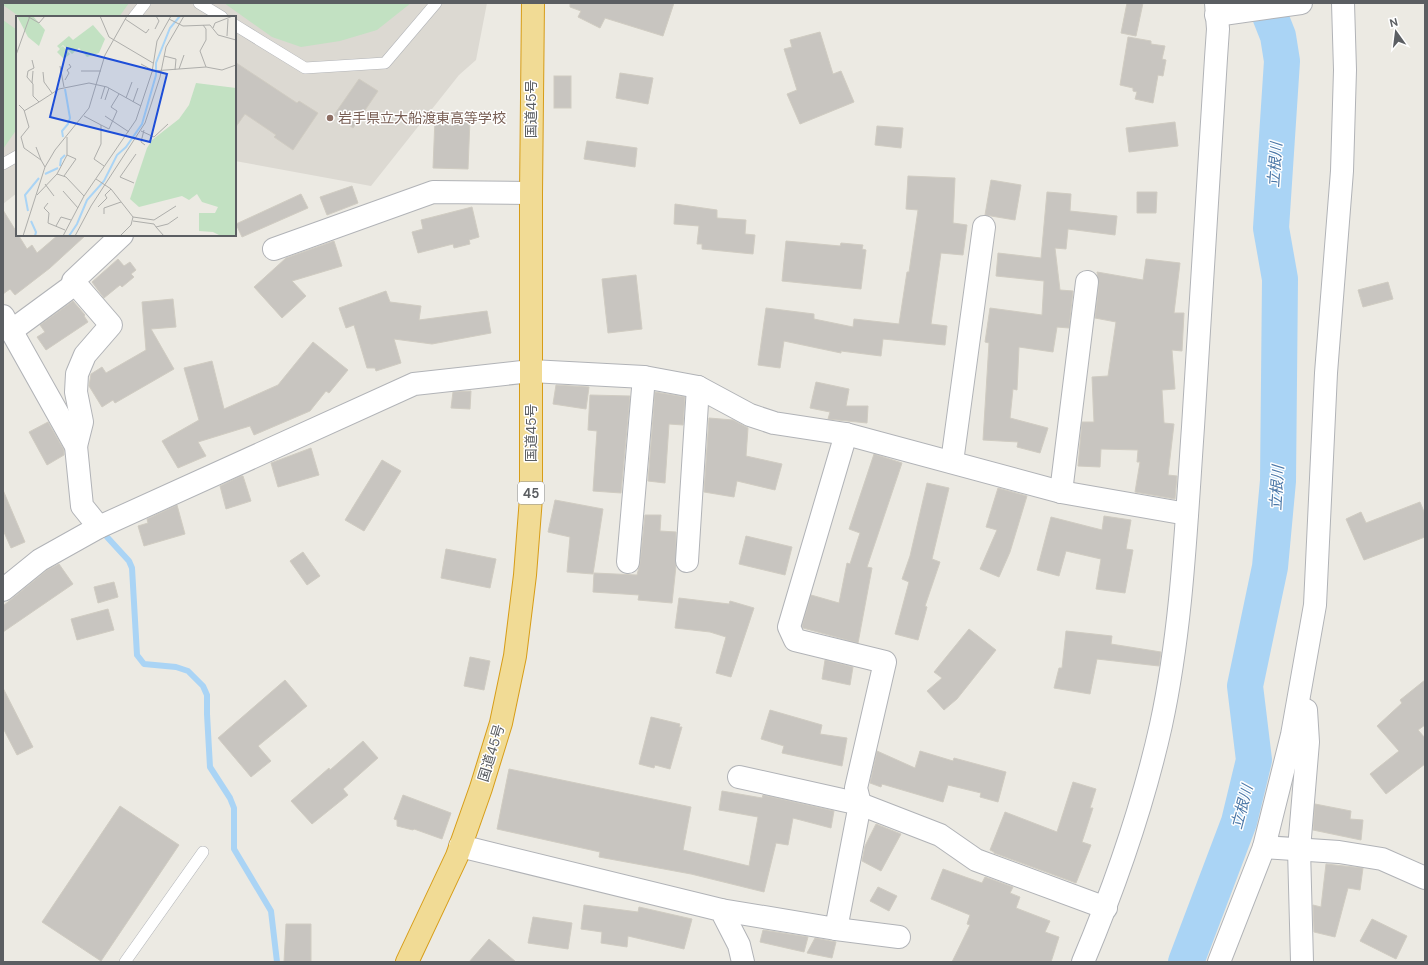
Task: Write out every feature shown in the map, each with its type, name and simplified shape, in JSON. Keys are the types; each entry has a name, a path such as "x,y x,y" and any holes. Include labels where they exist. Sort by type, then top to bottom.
{"highway":[{"name":"国道45号","path":"407,962 416,946 460,846 481,788 501,723 515,656 525,575 531,498 531,193 533,3"}],"street":[{"path":"1083,962 1106,908 1136,816 1161,726 1172,658 1187,514 1220,11 1301,3"},
{"path":"1219,962 1264,848 1292,735 1304,677 1315,605 1326,373 1342,171 1344,3"},
{"path":"274,249 433,192 531,193"},
{"path":"952,462 984,227"},
{"path":"99,527 82,506 76,446 82,422 76,392 76,374 85,355 111,325 72,281 121,236"},
{"path":"1061,492 1087,282"},
{"path":"75,284 7,324 76,446"},
{"path":"3,590 40,560 99,527 414,384 531,371 644,377 698,386 750,415 774,423 846,434 1061,492 1187,514"},
{"path":"628,562 644,377"},
{"path":"687,561 698,386"},
{"path":"836,929 860,804 856,788 884,662 796,640 789,627 846,434"},
{"path":"1302,962 1299,850 1308,742 1304,677"},
{"path":"739,777 860,804 940,835 976,860 1106,908"},
{"path":"460,846 721,910 836,929 899,937"},
{"path":"1264,848 1339,852 1382,859 1425,878"},
{"path":"721,910 739,945 743,962"}],"lane":[{"path":"135,16 145,3"},
{"path":"200,3 220,16"},
{"path":"236,26 305,68 385,63 436,3"},
{"path":"3,164 16,157"},
{"path":"125,962 203,852"}],"shaded area":[{"name":"岩手県立大船渡東高等学校","path":"3,3 487,3 476,60 459,75 371,186 236,161 236,16 16,16 16,194 3,204"}],"green space":[{"path":"3,3 129,3 120,16 19,16 3,5"},
{"path":"224,3 411,3 377,30 340,41 301,47 272,37"},
{"path":"3,20 16,29 16,130 3,149"}],"building":[{"path":"570,3 674,3 663,36 605,18 600,28 578,17 581,11 570,7"},
{"path":"1127,3 1143,3 1136,36 1121,33"},
{"path":"820,32 833,74 841,71 854,102 800,124 787,94 797,90 784,49 792,47 790,40"},
{"path":"1128,37 1151,41 1151,44 1165,46 1162,59 1166,60 1163,76 1158,75 1153,103 1135,99 1137,92 1133,91 1133,88 1120,85"},
{"path":"236,63 297,103 299,101 318,113 293,150 274,137 276,135 245,114 236,127"},
{"path":"620,73 653,78 648,104 616,98"},
{"path":"554,76 571,76 571,108 554,108"},
{"path":"359,79 378,91 353,128 334,115"},
{"path":"435,118 470,119 468,169 433,168"},
{"path":"1175,122 1178,146 1129,152 1126,128"},
{"path":"877,126 903,128 901,148 875,145"},
{"path":"587,141 637,148 635,167 584,159"},
{"path":"908,176 955,178 953,223 967,225 963,255 941,253 931,324 947,326 945,345 883,339 881,356 841,351 841,353 784,341 780,368 758,365 766,308 814,314 814,319 853,327 854,319 899,324 907,272 909,272 918,210 906,209"},
{"path":"991,180 1021,185 1015,220 985,215"},
{"path":"352,186 358,203 327,215 320,197"},
{"path":"1047,192 1071,194 1070,211 1117,216 1115,235 1068,229 1066,249 1055,248 1060,290 1073,291 1069,328 1057,327 1053,352 1019,347 1017,390 1013,389 1010,418 1048,428 1040,453 1017,447 1018,442 983,440 989,343 985,342 990,308 1042,315 1044,281 996,276 998,253 1041,258"},
{"path":"1137,192 1157,192 1156,213 1137,213"},
{"path":"301,194 308,208 242,237 236,224"},
{"path":"675,204 717,210 717,218 746,220 745,234 755,235 753,254 702,249 702,244 697,244 699,226 674,224"},
{"path":"472,207 479,237 469,240 470,244 454,248 453,244 418,253 412,232 423,229 421,220"},
{"path":"3,210 16,231 16,236 19,236 27,249 32,245 37,253 57,236 85,236 50,268 15,295 10,289 3,294"},
{"path":"334,241 342,266 292,281 306,296 282,318 254,287 286,258"},
{"path":"786,241 840,246 841,243 863,245 862,249 866,250 861,289 782,281"},
{"path":"118,259 124,266 130,262 136,270 131,274 134,277 122,287 120,285 104,298 92,282"},
{"path":"1146,259 1180,263 1174,313 1184,313 1182,351 1172,350 1175,389 1162,390 1164,423 1174,424 1168,475 1177,476 1175,499 1135,492 1140,462 1137,462 1138,450 1101,449 1100,467 1078,466 1082,422 1094,422 1092,377 1108,376 1116,322 1095,318 1099,284 1097,272 1143,280"},
{"path":"636,275 642,329 608,333 602,279"},
{"path":"1388,282 1393,299 1363,307 1358,290"},
{"path":"386,291 390,302 421,306 419,320 487,311 491,333 432,344 394,339 401,363 376,371 375,368 367,368 354,325 346,328 339,308"},
{"path":"173,299 176,327 151,329 174,369 115,403 113,400 102,407 89,386 91,374 102,367 106,373 146,350 142,302"},
{"path":"73,301 85,315 84,316 88,322 46,350 37,337 45,332 40,325"},
{"path":"313,342 348,370 329,393 326,391 310,411 254,435 250,426 198,442 206,456 178,468 162,441 199,420 184,368 212,361 224,409 278,385"},
{"path":"816,382 849,389 846,406 868,406 867,423 828,419 830,412 810,408"},
{"path":"556,385 589,387 586,409 553,404"},
{"path":"471,391 470,409 451,408 453,392"},
{"path":"655,392 685,397 683,425 669,424 665,483 648,481"},
{"path":"590,395 630,396 621,493 593,491 597,431 588,430"},
{"path":"709,418 733,420 748,428 746,456 782,464 775,490 737,481 734,497 704,492"},
{"path":"48,422 64,450 64,455 47,465 29,432"},
{"path":"311,448 319,475 278,487 271,463"},
{"path":"874,454 902,463 867,567 872,568 858,643 803,628 802,626 811,595 839,603 847,563 850,564 860,533 849,529"},
{"path":"382,460 401,471 364,531 345,520"},
{"path":"243,476 251,501 226,509 220,486"},
{"path":"927,483 949,488 932,559 940,562 925,606 927,607 918,640 895,634 909,582 902,579 910,556"},
{"path":"998,488 1027,496 1010,552 999,577 980,569 997,530 986,527"},
{"path":"3,490 25,542 11,548 3,530"},
{"path":"555,500 603,509 593,574 567,572 570,537 548,532"},
{"path":"1420,502 1425,514 1425,537 1364,560 1346,519 1361,512 1366,523"},
{"path":"177,505 185,534 144,546 138,526 148,523 147,519"},
{"path":"645,515 661,515 660,531 676,532 676,566 672,603 638,600 639,595 593,592 594,573 637,575 640,563"},
{"path":"1104,516 1131,520 1126,549 1133,550 1125,593 1096,589 1101,559 1066,551 1059,576 1037,570 1051,517 1102,530"},
{"path":"746,536 792,547 785,575 739,564"},
{"path":"446,549 496,559 490,588 441,578"},
{"path":"303,552 320,576 307,585 290,561"},
{"path":"59,564 73,584 3,632 3,606 47,570"},
{"path":"114,582 118,597 98,603 94,587"},
{"path":"679,598 729,604 730,601 754,608 731,677 716,673 726,637 710,632 675,628"},
{"path":"108,609 114,630 77,640 71,619"},
{"path":"969,629 996,650 957,699 944,710 927,691 942,678 934,672"},
{"path":"1066,631 1112,636 1111,644 1161,652 1159,666 1097,659 1090,694 1054,688 1059,668 1062,668"},
{"path":"470,657 490,661 484,690 464,686"},
{"path":"825,660 853,667 850,685 822,679"},
{"path":"285,680 307,706 258,746 271,761 251,777 218,738"},
{"path":"1425,680 1425,725 1418,730 1425,738 1425,764 1386,794 1370,774 1399,751 1377,726 1402,703 1400,700"},
{"path":"3,688 33,747 17,755 3,728"},
{"path":"770,710 822,725 820,734 847,738 842,766 782,753 784,746 761,739"},
{"path":"651,717 680,724 679,727 682,727 670,769 655,765 654,768 639,764"},
{"path":"363,741 378,758 343,789 348,795 312,824 291,801"},
{"path":"877,751 915,768 920,751 953,761 954,758 1006,772 998,802 980,797 981,793 948,785 943,802 882,784 881,787 870,783"},
{"path":"509,769 691,807 683,850 749,866 758,817 719,810 722,791 762,798 763,795 834,811 831,828 793,818 788,845 776,843 764,892 691,874 599,857 600,852 497,829"},
{"path":"1073,782 1096,789 1090,808 1093,808 1082,842 1091,845 1076,883 994,853 990,850 1005,812 1057,832"},
{"path":"403,795 451,813 442,839 414,829 397,826 397,820 394,819"},
{"path":"1315,804 1351,811 1350,819 1363,820 1361,840 1313,830"},
{"path":"120,806 179,845 101,961 42,922"},
{"path":"876,824 901,834 881,871 862,861 865,846"},
{"path":"1326,864 1363,868 1360,890 1348,888 1335,937 1314,932 1313,905 1321,907"},
{"path":"943,869 982,883 985,877 1013,887 1010,893 1020,897 1016,908 1050,921 1045,932 1059,937 1051,962 952,962 970,925 967,924 970,915 931,899"},
{"path":"878,887 897,896 889,911 870,901"},
{"path":"584,905 638,912 639,907 692,919 684,949 628,936 627,947 601,943 602,932 581,929"},
{"path":"533,917 572,923 568,949 528,943"},
{"path":"1372,919 1407,936 1396,959 1360,941"},
{"path":"286,924 311,924 311,962 284,962"},
{"path":"763,930 808,937 804,952 760,942"},
{"path":"815,938 836,942 832,958 807,953"},
{"path":"489,939 516,962 469,962"}],"waterway":[{"name":"立根川","path":"1186,962 1239,822 1254,760 1245,686 1270,567 1278,481 1280,279 1271,228 1282,61 1278,36 1265,3"},
{"path":"107,537 129,561 132,568 137,655 144,664 176,667 188,671 203,686 207,695 210,767 230,798 234,808 234,849 271,911 277,962"}],"place":[{"name":"岩手県立大船渡東高等学校","path":"330,118"}]}
